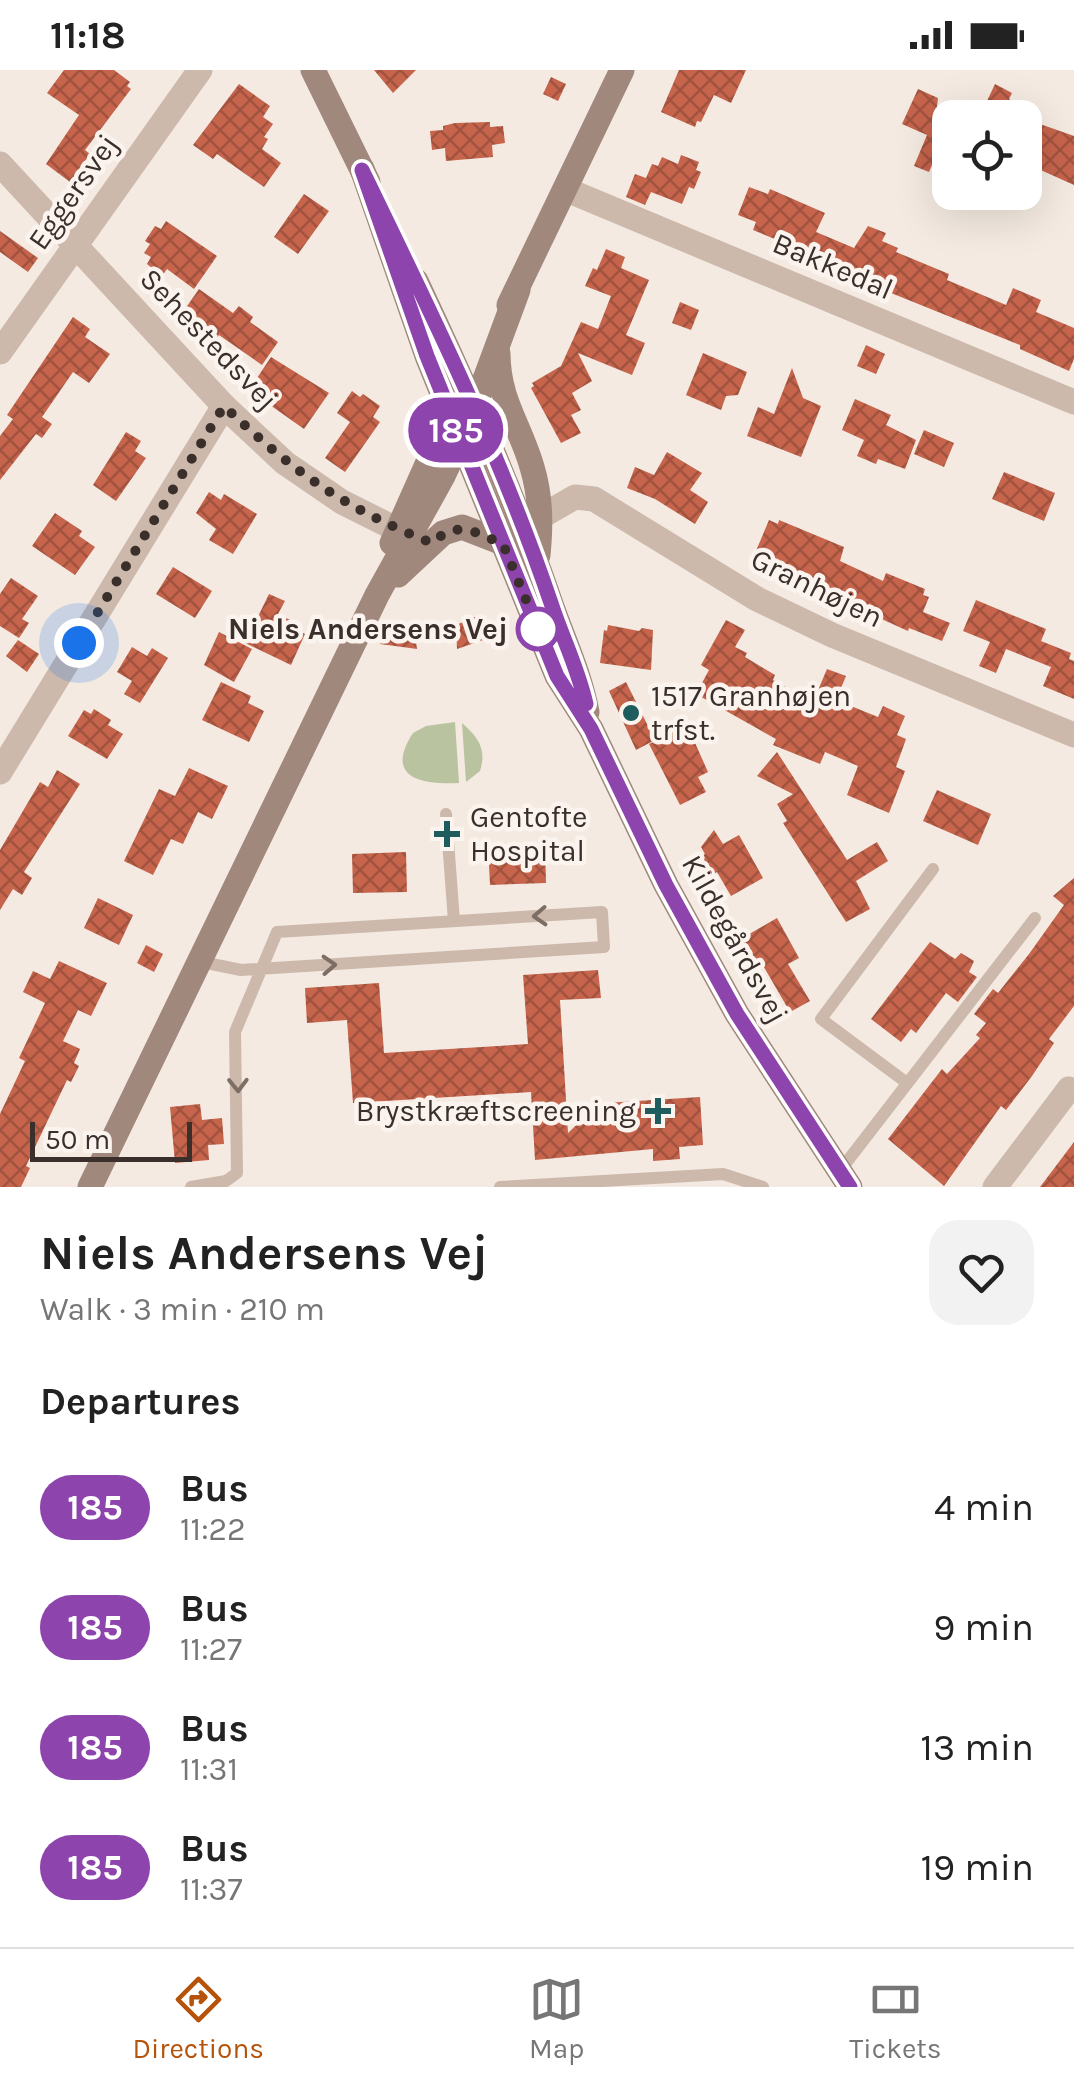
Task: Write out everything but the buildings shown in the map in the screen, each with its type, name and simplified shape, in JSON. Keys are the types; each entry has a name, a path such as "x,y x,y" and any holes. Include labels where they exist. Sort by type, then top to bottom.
{"street":[{"name":"Eggersvej","path":"0,352 200,70"},
{"name":"Kildegårdsvej","path":"313,70 470,395 538,560 580,678 591,729"},
{"path":"90,1187 377,595 414,535 460,439 470,395 622,70"},
{"name":"Sehestedsvej","path":"0,164 224,406 285,463 342,502 414,535"},
{"name":"Kildegårdsvej","path":"362,170 449,413 557,676 591,729 703,953 775,1075 847,1183"},
{"name":"Bakkedal","path":"566,190 1074,402"},
{"path":"377,595 414,535 449,413 470,395 498,343 518,290"},
{"name":"Kildegårdsvej","path":"498,343 498,380 532,465 542,516 538,560"},
{"path":"0,772 224,406"},
{"name":"Granhøjen","path":"542,516 575,497 594,499 772,606 832,636 1074,735"},
{"path":"414,535 462,527 503,544"},
{"path":"994,1187 1070,1089"}],"lane":[{"path":"446,814 454,921"},
{"name":"Kildegårdsvej","path":"908,1083 821,1019 932,869"},
{"path":"191,1187 226,1180 238,1173 235,1032 252,992 266,956 277,932 602,912 604,947 240,970 197,961"},
{"name":"Kildegårdsvej","path":"847,1183 908,1083 1035,918"},
{"path":"500,1187 723,1174 763,1187"}],"green space":[{"path":"455,722 459,783 421,780 405,770 405,748 413,733 426,726"},
{"path":"462,723 482,750 480,771 466,782"}],"bus line":[{"name":"185","path":"586,704 538,560 475,406 362,170 427,356 557,676 591,729 666,885 737,1014 850,1187"}],"place":[{"name":"Niels Andersens Vej","path":"538,629"},
{"name":"1517 Granhøjen trfst.","path":"631,713"},
{"name":"Gentofte Hospital","path":"447,834"},
{"name":"Brystkræftscreening","path":"658,1111"}],"route":[{"path":"79,643 224,406 285,463 342,502 396,529 432,543 443,533 462,527 503,544 538,629"}]}
